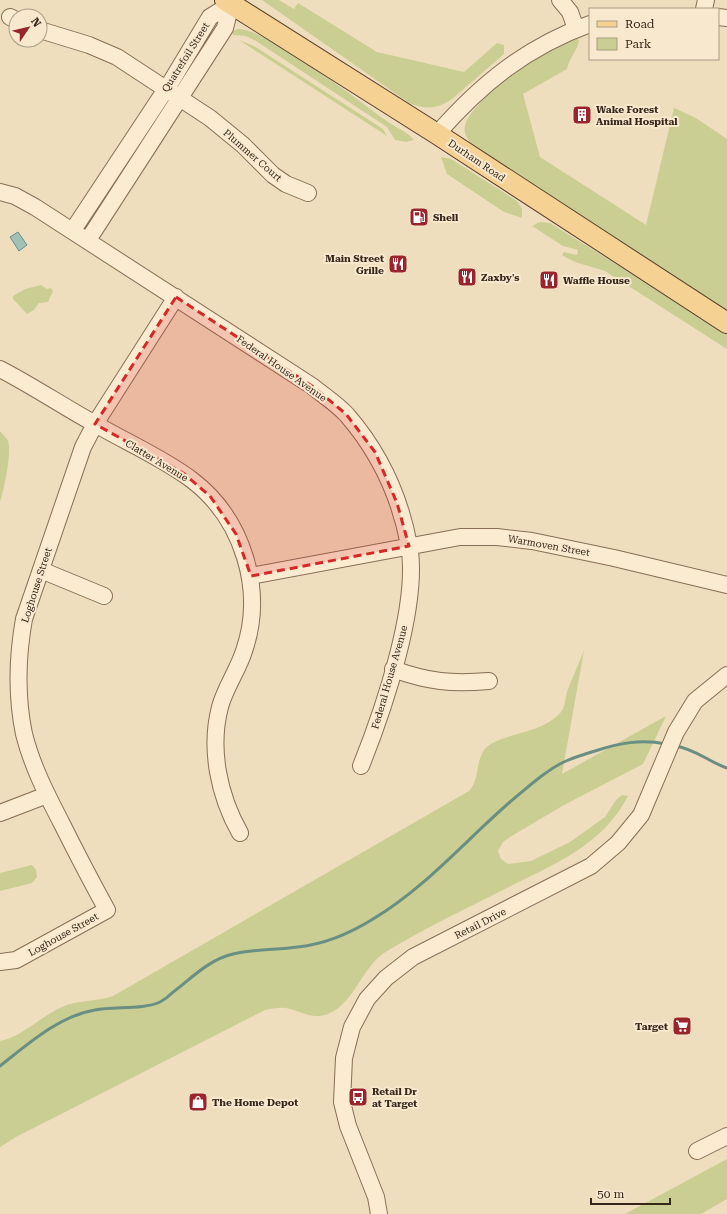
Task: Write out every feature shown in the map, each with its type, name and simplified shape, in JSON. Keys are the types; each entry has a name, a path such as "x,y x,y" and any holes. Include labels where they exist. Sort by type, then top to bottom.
{"main road":[{"name":"Durham Road","path":"228,2 437,134 727,323"}],"street":[{"path":"437,134 462,106 496,76 547,42 583,27 560,0"},
{"name":"Quatrefoil Street","path":"73,230 166,88 210,17 228,2"},
{"name":"Quatrefoil Street","path":"88,240 226,28 228,2"},
{"name":"Plummer Court","path":"48,32 89,45 117,58 166,88 210,118 243,145 273,175 286,184 308,193"},
{"name":"Federal House Avenue","path":"0,192 15,196 73,230 312,386 346,414 378,459 397,503 409,546 410,579 407,614 393,669 361,766"},
{"name":"Loghouse Street","path":"0,962 16,960 106,910 47,795 30,756 24,734 18,686 19,644 24,619 83,447 94,424 176,297"},
{"name":"Clatter Avenue","path":"0,369 94,424 183,473 210,496 236,534 244,552 251,576 252,613 244,651 220,706 216,729 216,754 220,786 229,814 240,833"},
{"name":"Warmoven Street","path":"251,576 460,537 497,536 532,541 614,558 727,585"},
{"path":"41,570 104,596"},
{"path":"393,669 419,678 458,684 489,681"},
{"name":"Retail Drive","path":"379,1214 376,1198 348,1126 342,1102 344,1058 352,1028 367,999 386,978 413,957 591,866 618,843 641,815 676,732 695,701 727,675"},
{"path":"0,813 47,795"},
{"path":"698,1152 727,1136"}],"highlighted area":[{"path":"176,297 312,386 346,414 375,452 397,503 409,546 251,576 236,534 210,496 183,473 95,424"}],"green space":[{"path":"262,0 279,0 294,9 298,3 377,52 464,72 497,43 504,45 504,54 452,99 436,107 421,107 409,103"},
{"path":"238,29 251,32 290,52 336,83 390,123 408,134 414,140 406,142 395,140 387,127 256,41 246,36 233,35 233,31"},
{"path":"575,38 579,40 578,44 567,69 523,94 540,157 646,225 674,108 696,118 727,139 727,312 612,239 473,145 466,137 465,126 468,119 481,101 490,92 525,63"},
{"path":"239,40 254,46 383,129 387,136"},
{"path":"441,157 451,159 517,201 522,209 522,218 504,212 447,174"},
{"path":"540,222 550,223 727,333 727,349 605,271 578,263 562,255 564,252 577,255 578,250 563,246 532,226"},
{"path":"41,285 47,289 51,288 53,291 48,302 39,303 34,310 27,314 13,299 13,296 25,289"},
{"path":"0,431 8,441 9,454 0,502"},
{"path":"584,650 562,774 666,716 643,764 564,805 510,837 503,842 498,851 501,859 508,864 531,861 570,842 605,817 616,800 622,795 628,796 605,828 591,841 559,862 430,927 384,953 371,966 347,1000 332,1012 325,1015 313,1016 286,1008 265,1010 16,1137 0,1147 0,1041 8,1039 24,1031 54,1011 68,1005 113,996 469,791 475,781 480,759 485,749 500,739 542,726 561,712 567,692"},
{"path":"32,865 36,870 37,877 32,883 0,891 0,873"},
{"path":"727,1159 727,1199 701,1214 625,1214"}],"water":[{"path":"18,232 27,245 19,251 10,237"}],"waterway":[{"path":"0,1066 44,1032 69,1018 95,1010 137,1007 160,1002 208,965 224,957 249,951 308,946 337,938 373,919 410,893 444,864 510,802 551,769 580,756 621,744 639,742 666,744"},
{"path":"676,746 696,753 727,768"}],"place":[{"name":"Wake Forest Animal Hospital","path":"582,115"},
{"name":"Shell","path":"419,217"},
{"name":"Main Street Grille","path":"398,264"},
{"name":"Zaxby's","path":"467,277"},
{"name":"Waffle House","path":"549,280"},
{"name":"Target","path":"682,1026"},
{"name":"Retail Dr at Target","path":"358,1097"},
{"name":"The Home Depot","path":"198,1102"}]}
